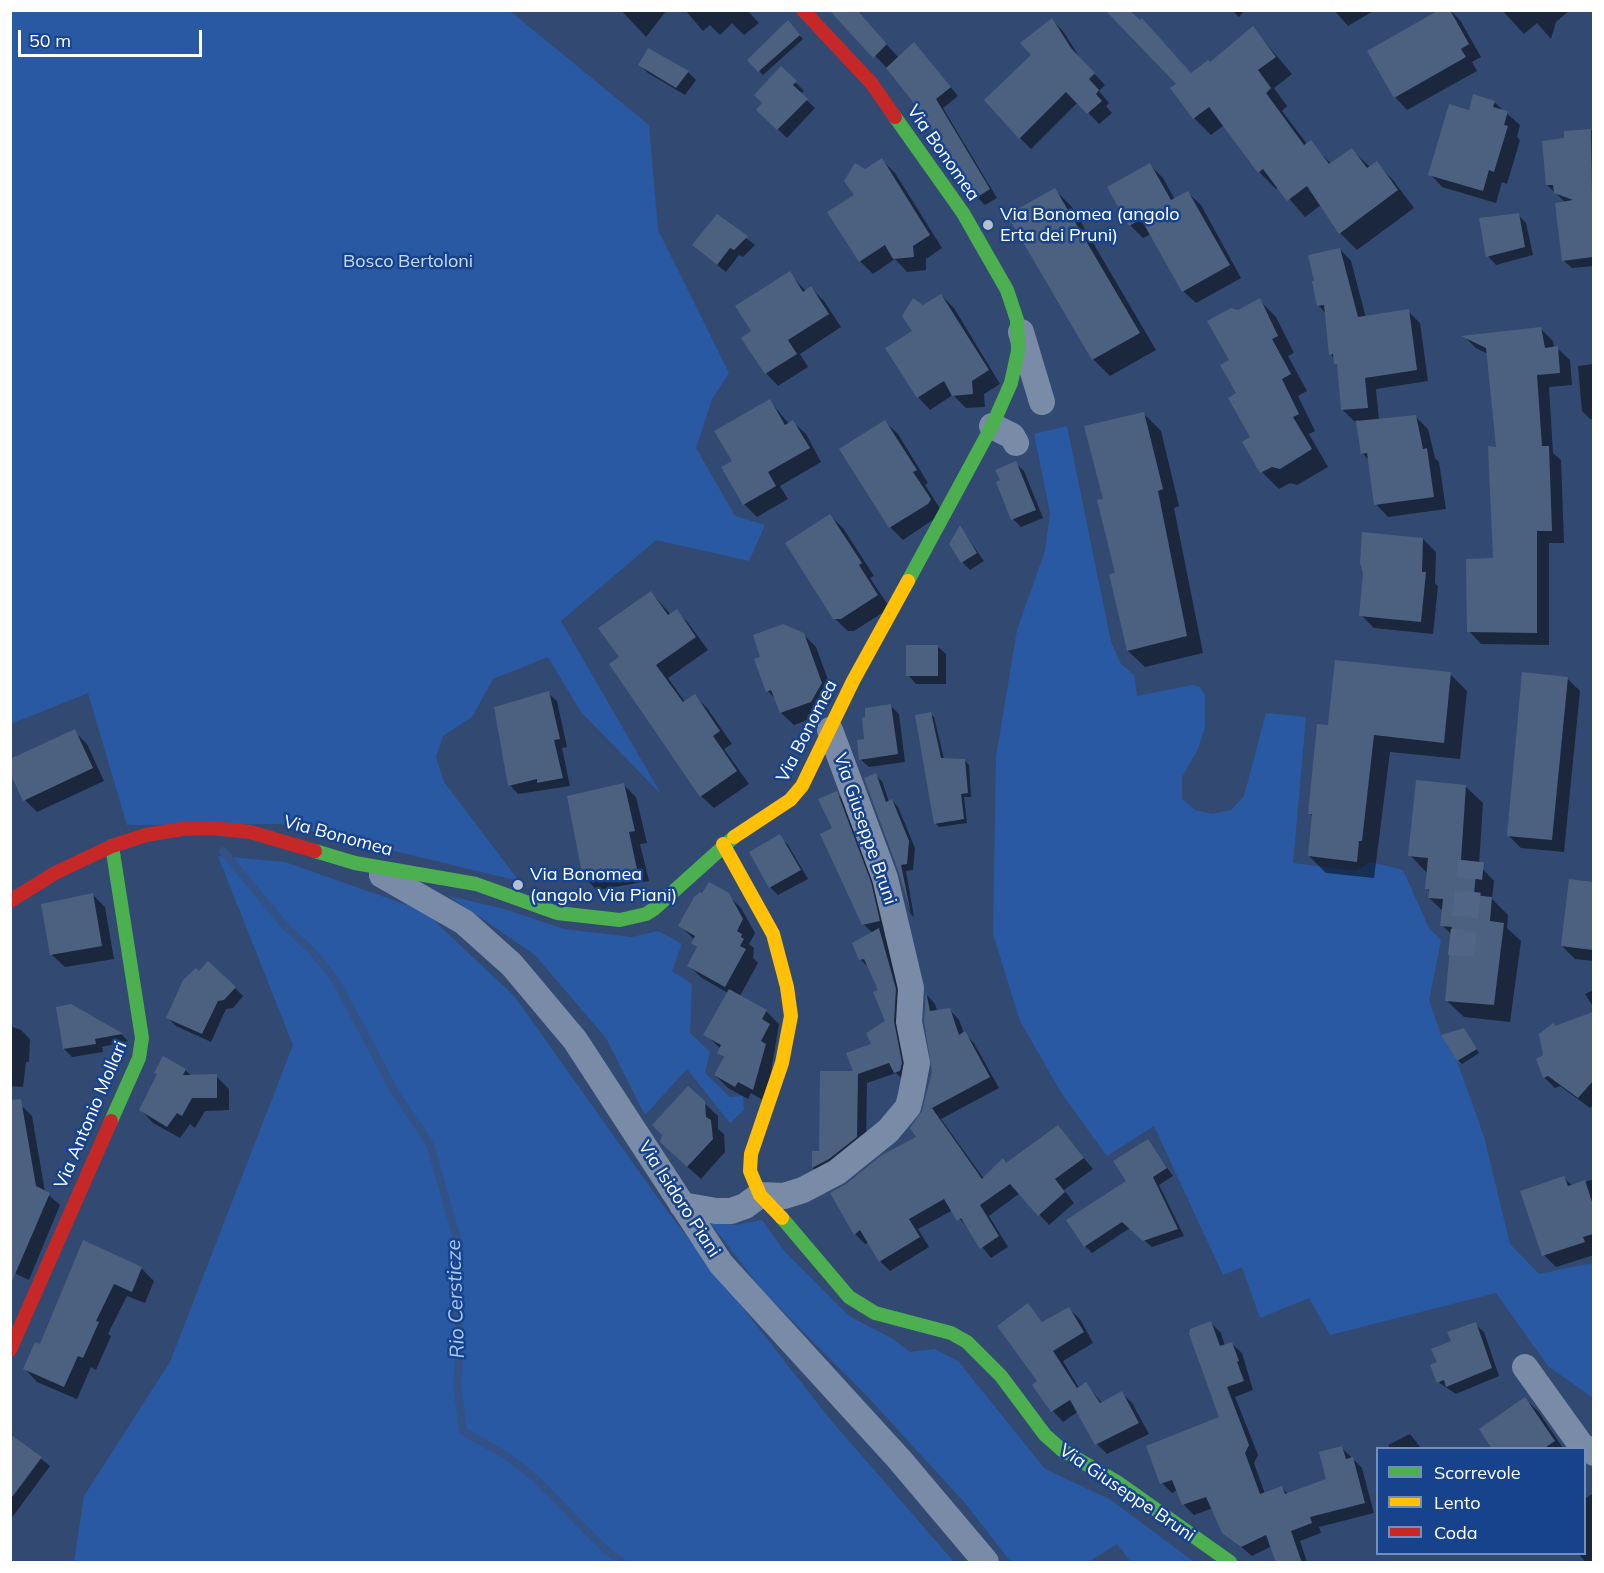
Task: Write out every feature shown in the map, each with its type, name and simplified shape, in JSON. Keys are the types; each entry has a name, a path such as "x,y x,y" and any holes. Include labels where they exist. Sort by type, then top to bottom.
{"street":[{"name":"Via Bonomea","path":"10,900 55,873 112,846 146,835 182,829 212,828 250,832 355,863 476,884 557,913 585,918 620,920 646,914 654,909 723,844 790,800 802,786 853,681 992,426 1011,383 1018,351 1017,320 1002,280 949,191 872,84 803,10"},
{"path":"1017,320 1042,402"},
{"path":"992,426 1012,436 1016,443"},
{"name":"Via Giuseppe Bruni","path":"682,1205 716,1211 731,1211 746,1206 760,1196 784,1196 825,1179 852,1161 888,1131 908,1107 916,1063 909,1022 911,988 885,878 830,730"},
{"name":"Via Giuseppe Bruni","path":"723,844 773,934 788,987 791,1016 782,1063 751,1154 750,1171 760,1196 773,1206 810,1254 849,1297 875,1313 951,1334 967,1342 1001,1376 1045,1435 1062,1450 1117,1482 1230,1563"},
{"name":"Via Antonio Mollari","path":"10,1350 139,1058 142,1038 112,846"},
{"name":"Via Isidoro Piani","path":"355,863 411,889 464,922 512,965 575,1040 682,1205 736,1282 880,1437 986,1563"},
{"path":"1525,1367 1584,1447"}],"green space":[{"name":"Bosco Bertoloni","path":"11,11 510,11 649,125 658,230 729,373 712,399 696,448 735,516 765,525 749,561 656,540 561,621 661,794 581,712 548,657 493,679 472,717 443,736 436,757 444,782 519,881 282,824 127,825 88,693 11,724"},
{"path":"1067,426 1111,642 1121,664 1134,675 1137,696 1193,685 1200,687 1205,695 1205,727 1198,749 1182,777 1182,799 1195,810 1212,814 1231,810 1244,796 1266,713 1306,717 1293,863 1356,871 1370,862 1403,870 1429,928 1441,940 1429,1000 1441,1035 1457,1061 1484,1137 1510,1244 1539,1274 1593,1263 1593,1398 1548,1366 1496,1293 1330,1335 1309,1298 1260,1318 1242,1267 1223,1275 1154,1126 1107,1156 1062,1094 1020,1021 993,934 996,757 1017,630 1045,551 1050,513 1034,434"},
{"path":"218,856 285,862 424,911 515,997 667,1211 829,1418 954,1562 74,1562 84,1496 170,1362 293,1045"},
{"path":"449,896 504,909 564,929 632,937 658,931 682,944 672,971 692,984 690,1033 710,1052 705,1073 730,1097 743,1096 744,1110 730,1123 687,1069 645,1115 606,1038 535,955"},
{"path":"762,1220 785,1252 849,1316 893,1339 910,1352 935,1349 958,1361 1045,1469 1111,1500 1194,1562 1131,1562 1117,1544 1088,1562 1011,1562 965,1503 867,1396 762,1290 709,1221 735,1225"}],"building":[{"path":"829,10 857,10 887,44 873,58"},
{"path":"1105,10 1129,10 1140,20 1142,18 1191,73 1208,60 1210,62 1253,26 1276,57 1258,70 1271,88 1266,93 1304,145 1311,140 1329,164 1352,148 1367,168 1377,161 1398,190 1339,234 1307,186 1287,201 1263,169 1258,173 1209,107 1193,119 1170,88 1176,84"},
{"path":"1439,10 1450,10 1469,44 1461,49 1466,57 1394,98 1367,51"},
{"path":"1052,18 1071,48 1095,73 1089,79 1099,90 1096,94 1102,101 1087,114 1066,92 1019,139 984,100 1031,55 1020,43"},
{"path":"788,20 800,35 758,72 747,60"},
{"path":"914,42 951,87 936,99 990,189 976,198 921,112 886,68"},
{"path":"648,48 689,71 676,88 638,65"},
{"path":"781,66 797,81 793,85 808,99 777,130 756,110 762,103 754,95"},
{"path":"1473,94 1495,101 1493,107 1508,111 1504,125 1508,126 1494,172 1489,170 1483,191 1428,175 1449,104 1469,110"},
{"path":"1591,129 1593,257 1562,261 1555,203 1573,200 1554,193 1553,185 1546,185 1542,141 1564,138 1564,131"},
{"path":"882,158 930,235 913,246 914,257 893,259 885,245 859,262 827,212 854,195 844,181 855,163 865,169"},
{"path":"1150,163 1171,200 1188,191 1230,265 1182,292 1141,219 1129,226 1107,187"},
{"path":"1055,188 1140,333 1092,360 1007,215"},
{"path":"1519,213 1525,247 1486,257 1479,218"},
{"path":"717,214 748,236 734,250 730,248 717,265 692,245"},
{"path":"1340,248 1358,317 1409,309 1417,370 1365,378 1368,408 1341,410 1337,364 1334,364 1333,354 1329,355 1324,305 1317,306 1312,281 1314,281 1308,255"},
{"path":"790,271 803,292 811,286 829,314 788,340 797,354 765,374 741,338 751,331 735,306"},
{"path":"941,294 989,370 972,381 973,394 952,396 944,381 917,398 885,348 912,331 902,316 913,298 923,305"},
{"path":"1260,298 1278,336 1272,339 1291,374 1282,379 1299,414 1293,417 1312,449 1280,469 1272,467 1260,473 1242,442 1250,437 1228,398 1236,393 1220,365 1229,360 1207,321 1231,308 1238,310"},
{"path":"1541,327 1545,348 1558,346 1560,373 1537,375 1542,446 1549,446 1552,531 1537,531 1537,633 1467,632 1466,559 1493,558 1488,446 1496,447 1486,348 1461,336"},
{"path":"770,399 785,425 793,420 810,448 768,472 776,486 743,505 721,467 732,461 714,431"},
{"path":"1144,412 1163,489 1158,491 1187,636 1127,651 1109,574 1115,573 1097,500 1103,499 1084,426"},
{"path":"1416,415 1423,449 1427,448 1434,497 1374,505 1367,453 1361,454 1356,421"},
{"path":"885,420 917,470 913,472 931,499 928,504 889,528 839,449"},
{"path":"1016,461 1036,510 1011,520 996,482 1000,480 995,470"},
{"path":"830,514 862,563 859,565 878,595 841,619 833,619 785,543"},
{"path":"960,525 977,553 961,563 949,544"},
{"path":"1362,532 1423,538 1422,572 1426,572 1421,622 1359,616 1363,573 1360,563"},
{"path":"651,591 668,615 677,609 696,637 656,665 683,702 695,694 720,731 713,736 737,771 700,797 609,664 619,657 598,628"},
{"path":"783,624 804,633 822,683 811,702 780,713 771,690 766,692 754,659 760,657 753,635"},
{"path":"906,645 938,645 938,676 906,676"},
{"path":"1335,660 1451,672 1444,743 1374,735 1362,841 1359,841 1357,862 1308,856 1312,814 1308,814 1317,724 1328,725"},
{"path":"1522,672 1568,677 1552,840 1507,836"},
{"path":"549,691 560,739 554,740 563,778 537,783 537,779 508,786 494,707"},
{"path":"891,704 898,754 859,760 857,740 864,739 862,718 865,717 865,708"},
{"path":"931,712 941,758 965,759 968,793 961,794 964,819 934,824 915,715"},
{"path":"75,729 93,768 23,801 10,773 10,759"},
{"path":"876,773 886,802 892,799 909,841 907,864 901,865 911,914 899,873 864,778"},
{"path":"1416,780 1466,785 1461,860 1477,862 1474,895 1492,897 1490,921 1504,923 1494,1005 1445,1001 1452,927 1440,926 1443,899 1428,898 1429,889 1425,889 1428,858 1408,856"},
{"path":"624,783 635,831 629,832 637,869 583,878 567,796"},
{"path":"837,791 871,882 880,921 862,925 820,834 832,828 818,799"},
{"path":"780,834 801,870 769,888 749,852"},
{"path":"1569,879 1593,882 1593,950 1561,946"},
{"path":"709,882 729,893 743,919 737,931 744,939 740,946 746,949 725,987 687,966 697,947 691,943 695,936 678,926 694,897 702,893"},
{"path":"93,893 102,946 50,955 41,904"},
{"path":"879,928 896,989 894,1021 902,1063 900,1071 894,1073 889,1063 858,1074 857,1137 829,1159 812,1168 812,1151 819,1151 820,1071 853,1071 846,1053 871,1044 866,1033 885,1021 873,992 878,990 864,959 859,960 852,943"},
{"path":"208,961 236,987 224,1000 218,1001 202,1034 166,1018 183,980 196,968 199,971"},
{"path":"729,989 767,1010 762,1019 770,1024 761,1041 766,1044 753,1090 738,1082 735,1087 714,1075 724,1057 717,1053 721,1045 703,1035"},
{"path":"926,992 930,1011 950,1008 959,1035 965,1031 990,1077 932,1108 982,1179 1003,1158 1006,1163 1058,1125 1084,1158 1055,1179 1065,1192 1038,1216 1010,1184 980,1205 999,1236 980,1249 961,1218 957,1221 944,1199 909,1219 920,1237 879,1262 860,1230 854,1235 830,1193 846,1184 882,1155 916,1137 910,1128 922,1111 932,1072 924,1021"},
{"path":"71,1004 122,1034 95,1039 96,1044 63,1049 56,1007"},
{"path":"1593,1012 1593,1081 1578,1098 1548,1076 1543,1078 1536,1059 1543,1055 1539,1034 1553,1023 1555,1026"},
{"path":"1464,1028 1477,1049 1457,1061 1441,1035"},
{"path":"163,1056 186,1069 183,1075 217,1074 217,1098 192,1098 182,1116 177,1113 167,1127 139,1110 157,1074 154,1073"},
{"path":"688,1086 705,1101 706,1117 711,1120 713,1139 687,1167 660,1142 662,1135 652,1125"},
{"path":"21,1099 36,1186 50,1193 10,1286 10,1100"},
{"path":"1148,1139 1167,1168 1153,1177 1178,1229 1143,1241 1122,1222 1084,1247 1066,1220 1126,1181 1113,1161"},
{"path":"1564,1176 1568,1186 1585,1180 1593,1205 1593,1234 1583,1237 1585,1242 1542,1256 1520,1191"},
{"path":"83,1240 142,1267 132,1292 114,1284 96,1321 99,1322 83,1358 78,1356 64,1387 23,1369 35,1342 40,1344"},
{"path":"1028,1303 1042,1322 1069,1307 1084,1332 1053,1351 1077,1388 1086,1382 1100,1403 1122,1391 1139,1423 1095,1445 1070,1400 1051,1412 1032,1385 1037,1381 997,1326"},
{"path":"1211,1321 1220,1346 1232,1342 1239,1361 1237,1362 1244,1381 1227,1387 1249,1445 1245,1453 1260,1494 1282,1486 1285,1494 1326,1479 1319,1452 1342,1446 1346,1459 1353,1457 1365,1503 1310,1517 1312,1523 1291,1531 1302,1563 1276,1563 1266,1535 1241,1547 1222,1533 1206,1497 1182,1505 1172,1480 1160,1484 1146,1446 1219,1417 1189,1334 1190,1329"},
{"path":"1476,1322 1492,1368 1446,1387 1444,1380 1437,1383 1430,1365 1437,1362 1431,1349 1451,1341 1447,1332"},
{"path":"1525,1397 1555,1441 1546,1447 1491,1447 1479,1429"},
{"path":"10,1434 42,1457 10,1500"}],"waterway":[{"name":"Rio Cersticze","path":"223,851 285,926 311,950 335,979 395,1092 430,1144 459,1246 454,1291 461,1341 457,1383 463,1431 507,1456 534,1477 606,1550 622,1562"}],"tunnel":[{"path":"1461,956 1471,861"}],"traffic: fast":[{"path":"895,117 963,213 1007,290 1017,320 1018,351 1011,383 992,426 908,581"},
{"path":"315,851 355,863 476,884 557,913 620,920 646,914 654,909 734,837"},
{"path":"111,1121 139,1058 142,1038 112,846"},
{"path":"782,1218 849,1297 875,1313 951,1333 967,1342 1001,1376 1045,1435 1062,1450 1117,1482 1230,1562"}],"traffic: slow":[{"path":"734,837 790,800 802,786 853,681 908,581"},
{"path":"723,844 773,934 787,987 791,1016 782,1063 751,1154 750,1171 760,1195 782,1218"}],"traffic: jam":[{"path":"803,10 872,84 895,117"},
{"path":"10,901 55,873 112,846 146,835 182,829 212,828 250,832 315,851"},
{"path":"10,1350 111,1121"}],"place":[{"name":"Via Bonomea (angolo Erta dei Pruni)","path":"988,225"},
{"name":"Via Bonomea (angolo Via Piani)","path":"518,885"}]}
